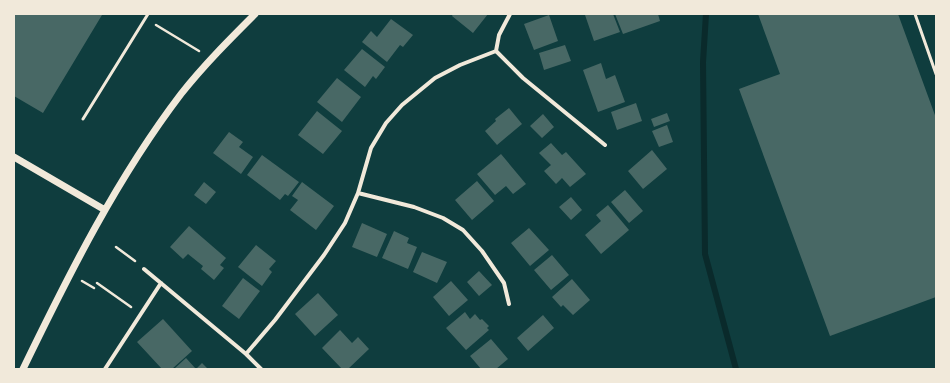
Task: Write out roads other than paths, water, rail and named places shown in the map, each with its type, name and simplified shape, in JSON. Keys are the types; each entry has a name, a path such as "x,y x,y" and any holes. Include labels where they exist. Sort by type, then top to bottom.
{"street":[{"path":"23,369 105,210 126,174 182,94 212,59 255,14"},
{"path":"496,51 500,36 510,14"},
{"path":"496,51 523,78 605,145"},
{"path":"246,354 275,320 324,256 345,223 358,193 371,148 386,123 402,105 435,78 460,64 496,51"},
{"path":"14,158 105,210"},
{"path":"358,193 414,207 443,218 463,230 482,251 504,283 509,304"},
{"path":"144,269 246,354 261,369"},
{"path":"104,369 161,283"}],"lane":[{"path":"83,119 148,14"},
{"path":"915,14 936,74"}],"waterway":[{"path":"706,14 703,62 705,254 736,369"}]}
